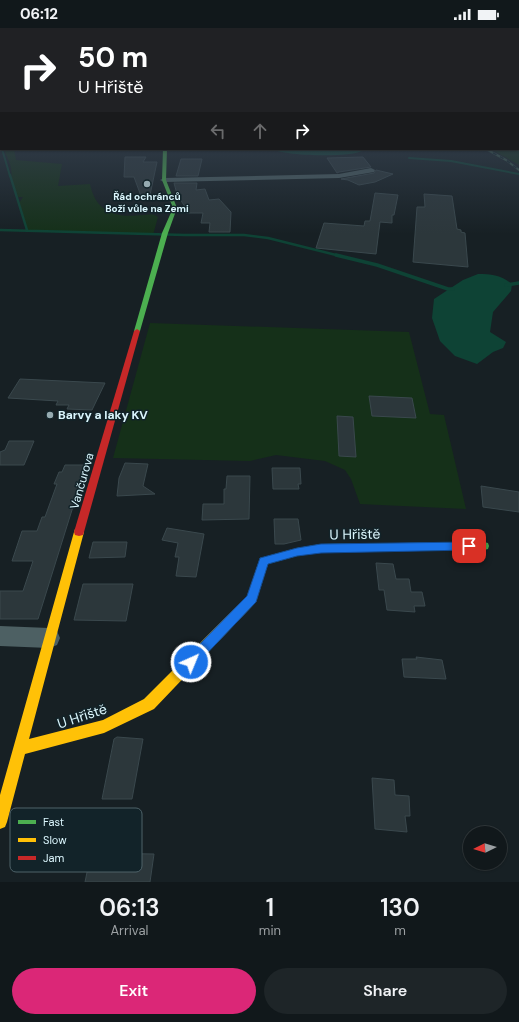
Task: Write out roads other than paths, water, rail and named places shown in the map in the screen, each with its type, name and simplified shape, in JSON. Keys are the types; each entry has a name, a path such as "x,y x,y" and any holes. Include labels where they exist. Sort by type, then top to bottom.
{"street":[{"name":"Vančurova","path":"0,822 49,638 165,233 175,211 174,204 164,180 165,154"},
{"path":"164,180 339,176 371,170"},
{"name":"U Hřiště","path":"20,748 104,726 149,704 252,599 264,561 297,552 321,548 484,546"},
{"path":"0,636 49,638"}],"waterway":[{"path":"3,154 10,176"},
{"path":"409,158 451,161 519,174"},
{"path":"10,175 27,230"},
{"path":"0,230 185,235 244,235 268,238 336,255"},
{"path":"336,255 377,265 448,289 453,289"},
{"path":"336,255 340,256"},
{"path":"506,285 519,283"}],"railway":[{"path":"495,154 519,170"}],"place":[{"name":"Řád ochránců Boží vůle na Zemi","path":"147,184"},
{"name":"Barvy a laky KV","path":"50,415"}]}
